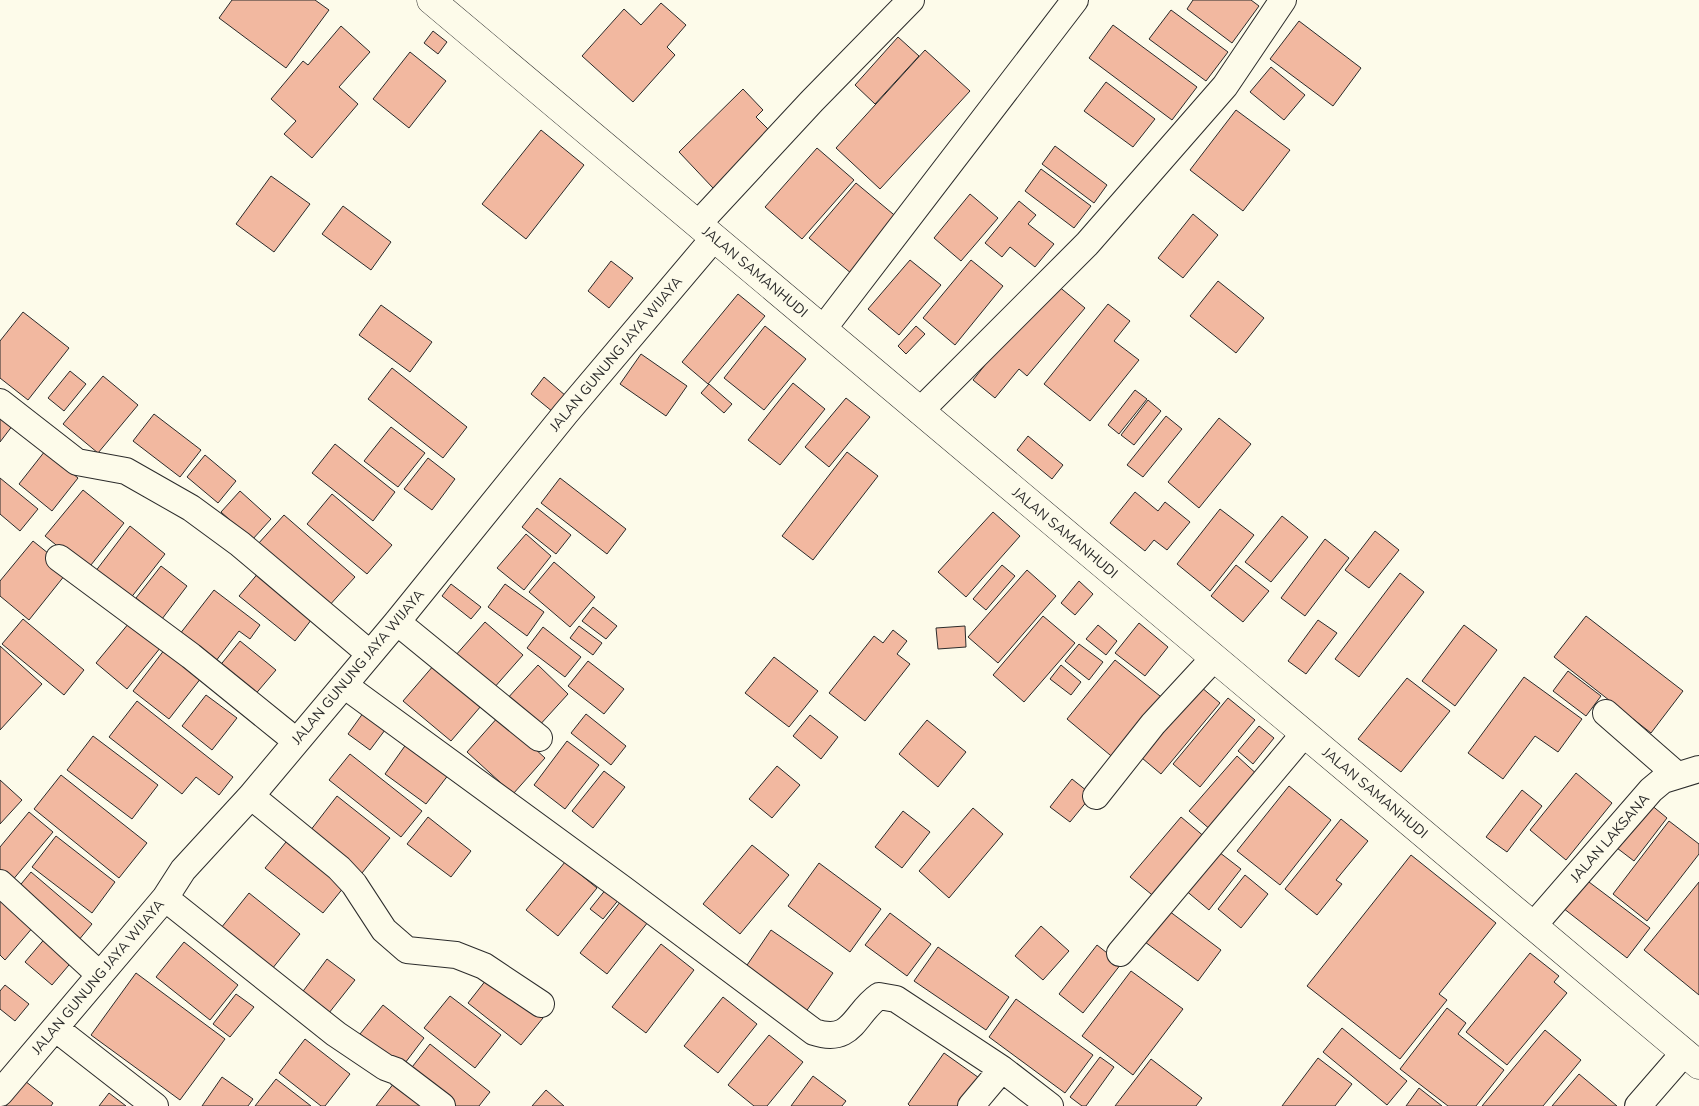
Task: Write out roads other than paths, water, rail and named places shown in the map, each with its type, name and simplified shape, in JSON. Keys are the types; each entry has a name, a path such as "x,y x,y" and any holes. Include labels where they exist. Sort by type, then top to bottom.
{"street":[{"name":"JALAN SAMANHUDI","path":"431,0 1692,1059"},
{"name":"JALAN GUNUNG JAYA WIJAYA","path":"0,1093 165,898 183,870 251,796 369,653 397,622 566,413 706,231 812,102 911,0"},
{"path":"823,329 1076,0"},
{"path":"920,411 1093,236 1225,86 1283,0"},
{"path":"0,402 77,462 126,471 191,508 240,544 369,653"},
{"path":"59,558 191,656 296,741"},
{"path":"397,622 538,738"},
{"path":"1096,796 1153,724 1214,658"},
{"path":"344,685 623,889 814,1032 827,1036 847,1031 858,1022 870,1002 879,996 896,999 1002,1069 1050,1106"},
{"path":"1606,713 1688,772"},
{"path":"1120,953 1304,734"},
{"name":"JALAN LAKSANA","path":"1533,926 1651,790 1663,780 1688,772"},
{"path":"251,796 339,868 354,884 384,930 407,950 456,955 484,966 541,1004"},
{"path":"0,883 100,975"},
{"path":"165,898 336,1034 385,1066 396,1071 442,1106"},
{"path":"55,1028 155,1106"},
{"path":"1638,1106 1692,1059"},
{"path":"972,1106 1002,1069"}]}
